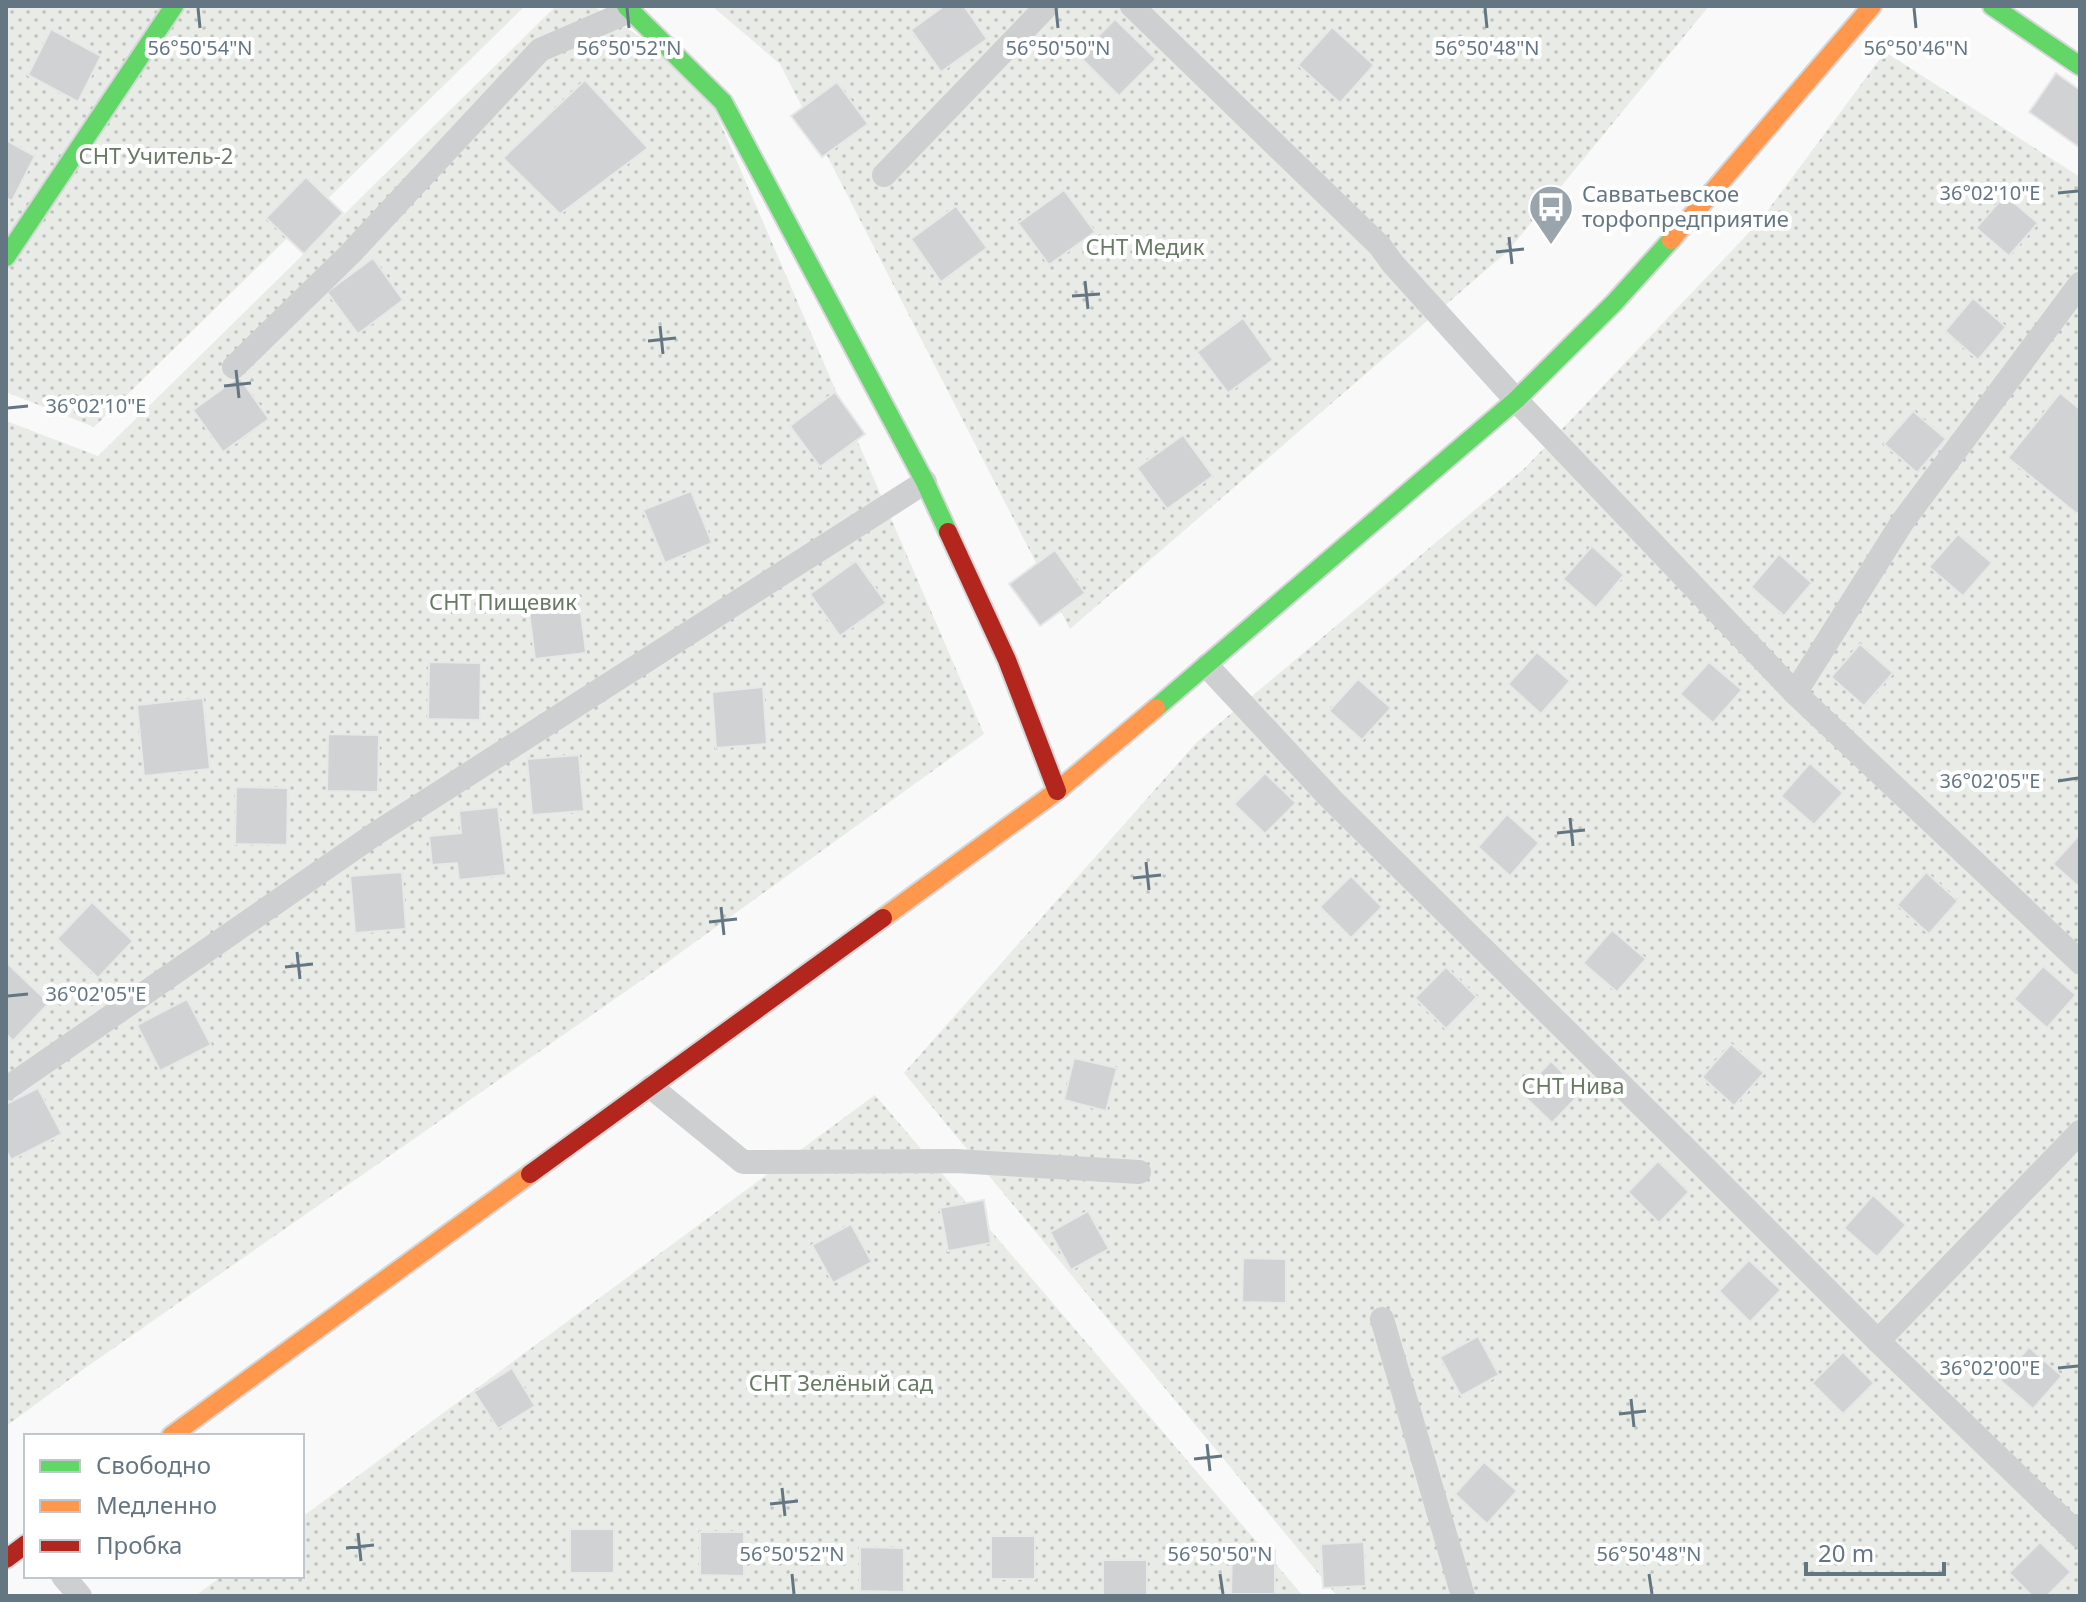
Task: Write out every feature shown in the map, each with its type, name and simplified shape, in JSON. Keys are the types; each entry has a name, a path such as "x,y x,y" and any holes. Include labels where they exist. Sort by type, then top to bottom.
{"main road":[{"path":"6,257 174,6"},
{"path":"174,1434 1057,791 1207,666 1516,400 1623,292 1872,6"},
{"path":"1992,6 2080,66"},
{"path":"629,8 723,102 925,482 1007,660 1057,791"},
{"path":"6,1559 24,1546"}],"lane":[{"path":"884,175 1047,6"},
{"path":"1132,6 1380,246 1516,400 1795,693 2080,962"},
{"path":"234,367 350,254 540,50 629,8"},
{"path":"1795,693 1903,521 2080,284"},
{"path":"6,1089 375,834 925,482"},
{"path":"1207,666 1330,798 1878,1341 2080,1536"},
{"path":"651,1087 743,1162 956,1161 1139,1172"},
{"path":"1878,1341 2080,1132"},
{"path":"1382,1319 1463,1596"},
{"path":"65,1578 80,1596"}],"green space":[{"name":"СНТ Учитель-2","path":"6,6 525,6 94,427 6,392"},
{"name":"СНТ Пищевик","path":"556,6 593,6 700,76 984,734 655,971 6,1426 6,421 98,456"},
{"name":"СНТ Медик","path":"712,6 1709,6 1508,251 1070,629 780,64"},
{"name":"СНТ Нива","path":"1885,52 2080,177 2080,1596 1337,1596 904,1073 1197,742 1525,468 1760,221"},
{"name":"СНТ Зелёный сад","path":"875,1095 1303,1596 195,1596 219,1578 304,1578 304,1516"}],"building":[{"path":"944,6 964,6 987,39 941,72 911,30"},
{"path":"1115,19 1156,59 1119,96 1079,56"},
{"path":"1332,27 1374,65 1340,103 1298,65"},
{"path":"51,29 101,56 78,102 28,75"},
{"path":"2056,73 2080,90 2080,148 2029,112"},
{"path":"585,80 648,148 560,214 503,158"},
{"path":"837,82 868,124 822,157 791,116"},
{"path":"6,140 35,156 12,201 6,198"},
{"path":"306,177 343,213 304,254 266,218"},
{"path":"1064,190 1095,232 1049,265 1018,223"},
{"path":"2005,195 2038,223 2009,256 1976,228"},
{"path":"956,206 987,248 941,282 911,239"},
{"path":"373,258 403,300 358,334 327,292"},
{"path":"1973,298 2006,327 1978,360 1945,331"},
{"path":"1243,318 1273,360 1228,393 1197,352"},
{"path":"239,377 269,419 223,452 193,410"},
{"path":"835,392 865,434 820,467 790,426"},
{"path":"2060,393 2080,409 2080,510 2077,514 2008,458"},
{"path":"1913,411 1946,439 1917,473 1884,444"},
{"path":"1183,435 1213,476 1167,509 1137,468"},
{"path":"691,491 712,543 665,563 643,510"},
{"path":"1958,534 1992,563 1963,596 1929,567"},
{"path":"1592,546 1624,575 1596,608 1563,579"},
{"path":"1055,550 1085,593 1040,626 1009,584"},
{"path":"1779,554 1812,583 1784,616 1751,587"},
{"path":"856,561 886,603 840,636 810,594"},
{"path":"579,597 586,653 535,659 528,603"},
{"path":"1860,644 1893,673 1864,706 1831,677"},
{"path":"1537,652 1570,681 1541,714 1508,684"},
{"path":"429,662 481,663 480,720 428,719"},
{"path":"1709,662 1742,690 1713,723 1680,694"},
{"path":"1358,679 1391,708 1362,740 1329,711"},
{"path":"763,687 767,744 716,748 712,692"},
{"path":"203,698 210,769 144,776 137,705"},
{"path":"328,734 379,735 378,792 327,791"},
{"path":"579,755 584,811 532,815 527,759"},
{"path":"1810,763 1843,793 1814,825 1781,796"},
{"path":"1265,773 1296,803 1265,834 1234,804"},
{"path":"236,787 288,788 287,845 235,844"},
{"path":"498,807 506,875 459,880 457,863 432,865 429,836 461,833 459,811"},
{"path":"1507,814 1539,843 1510,876 1478,847"},
{"path":"2080,834 2080,888 2053,864"},
{"path":"402,872 406,929 355,933 350,876"},
{"path":"1926,872 1958,901 1929,934 1897,905"},
{"path":"1351,876 1382,907 1351,938 1320,907"},
{"path":"92,902 133,941 98,978 57,939"},
{"path":"1612,930 1646,959 1617,992 1583,963"},
{"path":"8,964 49,1003 13,1041 6,1034"},
{"path":"2043,966 2076,995 2047,1028 2014,999"},
{"path":"1446,967 1477,997 1446,1029 1415,998"},
{"path":"187,999 211,1045 160,1071 137,1025"},
{"path":"1731,1044 1764,1073 1734,1106 1702,1077"},
{"path":"1074,1058 1117,1068 1106,1111 1064,1100"},
{"path":"1551,1061 1582,1092 1552,1123 1521,1093"},
{"path":"38,1088 62,1134 11,1160 6,1150 6,1104"},
{"path":"1658,1161 1689,1192 1659,1223 1628,1192"},
{"path":"1873,1195 1906,1225 1877,1257 1844,1228"},
{"path":"984,1200 991,1243 948,1251 940,1208"},
{"path":"1088,1211 1109,1249 1071,1270 1050,1232"},
{"path":"851,1224 872,1262 833,1283 812,1245"},
{"path":"1243,1258 1286,1259 1286,1303 1242,1302"},
{"path":"1749,1260 1781,1290 1750,1322 1719,1291"},
{"path":"1478,1336 1499,1375 1461,1396 1440,1357"},
{"path":"2029,1347 2062,1376 2033,1409 2000,1380"},
{"path":"1843,1352 1874,1383 1843,1414 1812,1383"},
{"path":"512,1368 535,1406 498,1429 474,1392"},
{"path":"1484,1462 1517,1491 1487,1524 1455,1494"},
{"path":"570,1529 614,1529 614,1573 570,1573"},
{"path":"700,1532 744,1532 744,1576 700,1575"},
{"path":"991,1536 1035,1536 1035,1579 991,1579"},
{"path":"1364,1542 1366,1586 1323,1588 1321,1544"},
{"path":"2040,1542 2071,1572 2047,1596 2032,1596 2009,1573"},
{"path":"860,1547 904,1548 904,1592 860,1591"},
{"path":"1232,1550 1275,1550 1275,1594 1231,1594"},
{"path":"1103,1560 1147,1560 1147,1596 1103,1596"}],"traffic: fast":[{"path":"6,257 174,6"},
{"path":"626,6 723,102 925,482 948,532"},
{"path":"1992,6 2080,66"},
{"path":"1156,708 1516,400 1614,303 1671,240"}],"traffic: slow":[{"path":"1671,240 1872,6"},
{"path":"883,918 1057,791 1156,708"},
{"path":"174,1434 530,1174"}],"traffic: jam":[{"path":"948,532 1007,660 1057,791"},
{"path":"530,1174 883,918"},
{"path":"6,1559 24,1546"}],"place":[{"name":"Савватьевское торфопредприятие","path":"1551,246"}]}
